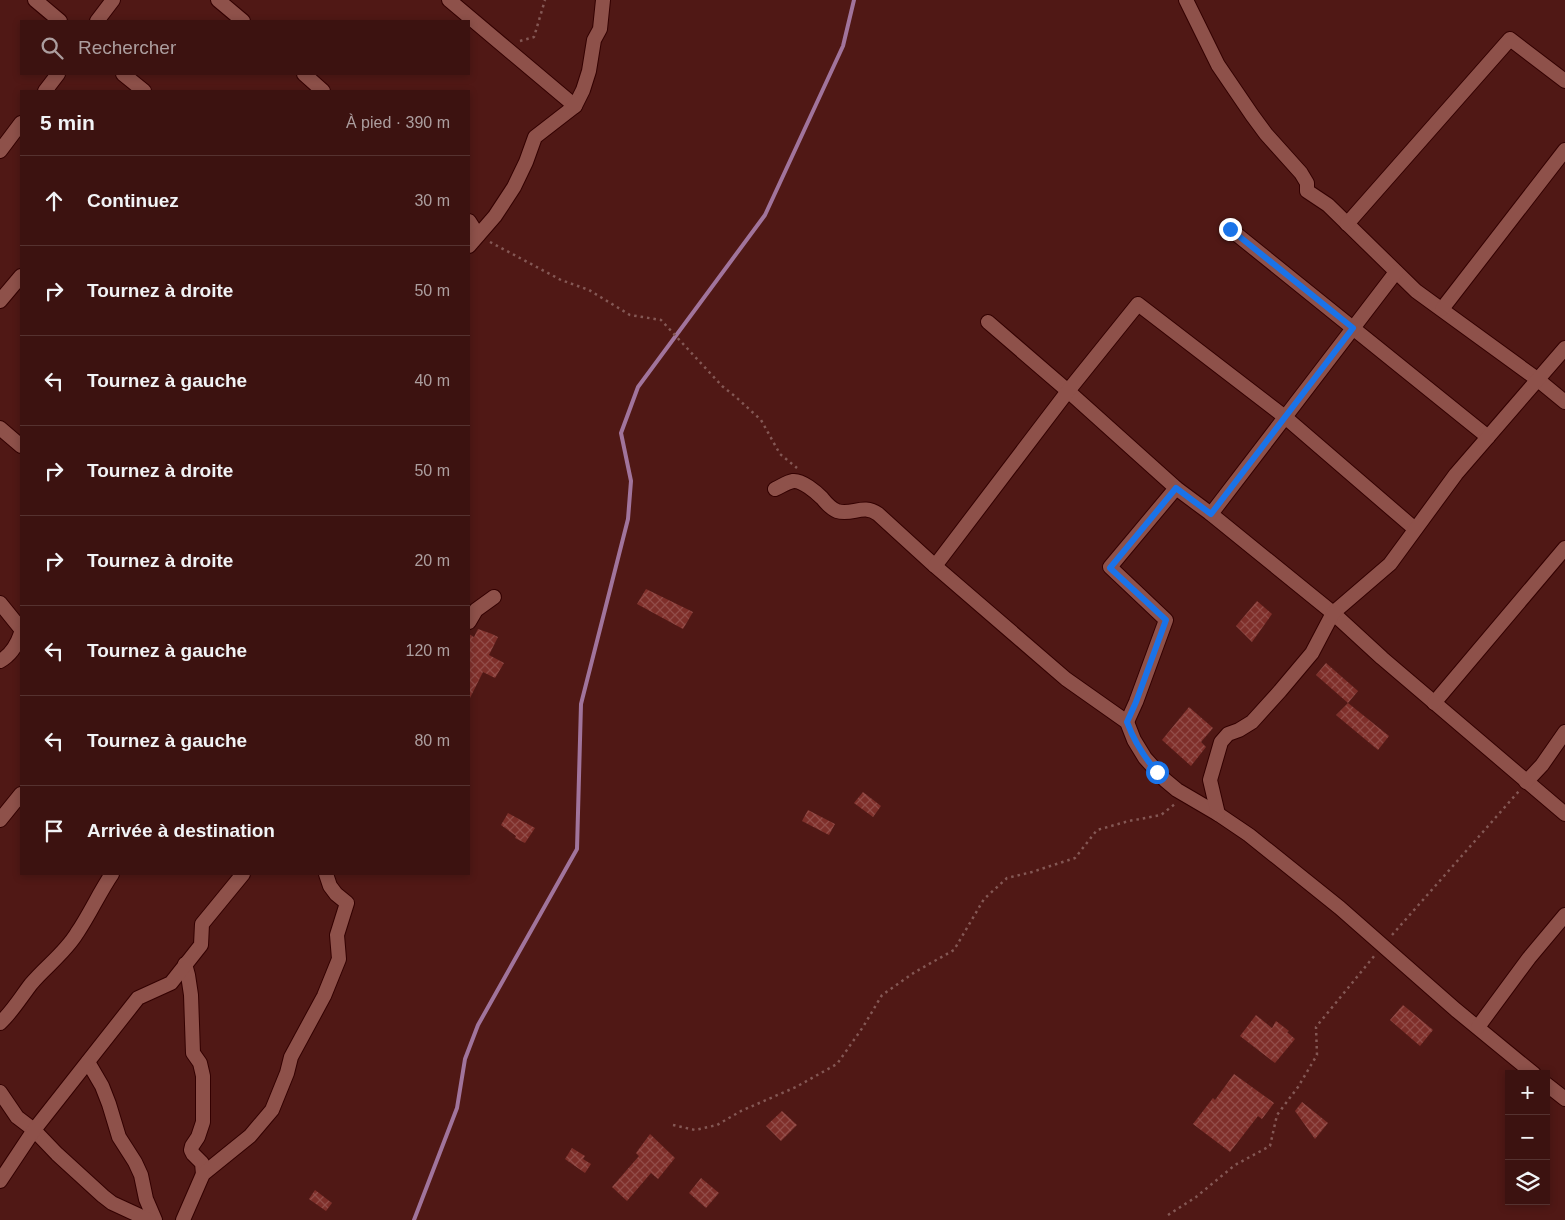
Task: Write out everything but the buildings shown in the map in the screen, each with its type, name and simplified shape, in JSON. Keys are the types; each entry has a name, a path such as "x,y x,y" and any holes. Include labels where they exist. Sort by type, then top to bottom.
{"street":[{"path":"35,0 59,20"},
{"path":"98,20 113,0"},
{"path":"218,0 243,20"},
{"path":"449,0 575,106"},
{"path":"470,245 495,216 514,187 535,137 575,106 589,71 594,40 600,29 603,0"},
{"path":"1186,0 1218,65 1252,115 1301,173 1307,183 1307,191 1328,205 1416,291 1537,379 1565,402"},
{"path":"1347,224 1510,39 1565,81"},
{"path":"46,90 57,75"},
{"path":"124,75 143,90"},
{"path":"305,75 323,90"},
{"path":"0,151 20,124"},
{"path":"1442,309 1565,150"},
{"path":"470,222 478,235"},
{"path":"1230,229 1488,437"},
{"path":"1211,514 1396,272"},
{"path":"0,301 20,278"},
{"path":"935,566 1068,390 1138,304 1285,417 1415,529"},
{"path":"988,322 1068,390 1176,488 1333,613 1434,703 1565,814"},
{"path":"1218,814 1210,780 1221,742 1228,734 1252,722 1280,691 1312,653 1333,613 1390,564 1456,474 1565,348"},
{"path":"0,428 20,445"},
{"path":"775,489 792,481 800,482 818,494 834,509 843,512 866,508 873,510 1066,679 1127,722 1134,740 1145,758 1165,780 1186,796 1218,814 1249,835 1340,908 1529,1070"},
{"path":"1127,722 1166,620 1110,568 1176,488"},
{"path":"1434,703 1565,548"},
{"path":"470,620 476,610 494,597"},
{"path":"0,603 20,628"},
{"path":"0,661 6,658 13,650 20,635"},
{"path":"1526,782 1542,765 1565,732"},
{"path":"0,820 20,799"},
{"path":"0,1023 20,1001 31,984 77,934 103,886 111,875"},
{"path":"0,1181 34,1130 138,998 171,983 201,945 202,924 242,875"},
{"path":"183,1220 203,1174 250,1136 272,1110 287,1073 291,1057 330,984 339,958 337,935 347,902 336,894 330,886 326,875"},
{"path":"1478,1027 1529,958 1565,915"},
{"path":"185,964 191,995 192,1050 200,1063 203,1076 203,1122 191,1150 202,1163 203,1174"},
{"path":"88,1062 102,1086 119,1137 135,1162 146,1200 155,1220"},
{"path":"1550,1087 1565,1099"},
{"path":"0,1092 14,1114 34,1130 57,1154 112,1203 149,1220"}],"path":[{"path":"509,49 516,42 534,37 545,0"},
{"path":"478,235 561,280 589,290 630,315 661,320 722,386 760,420 780,454 800,471 800,482"},
{"path":"1168,1215 1196,1197 1236,1165 1270,1146 1277,1115 1298,1087 1317,1055 1316,1027 1383,946 1526,782"},
{"path":"673,1126 695,1130 717,1125 741,1111 796,1087 837,1064 863,1028 882,995 915,972 954,950 984,899 1007,878 1075,858 1097,830 1129,821 1162,815 1186,796"}],"waterway":[{"path":"414,1220 457,1108 465,1059 478,1025 577,849 581,704 628,519 631,481 621,433 638,387 765,215 843,46 854,0"}],"route":[{"path":"1157,772 1145,758 1134,740 1127,722 1166,620 1110,568 1176,488 1211,514 1353,328 1230,229"}]}
